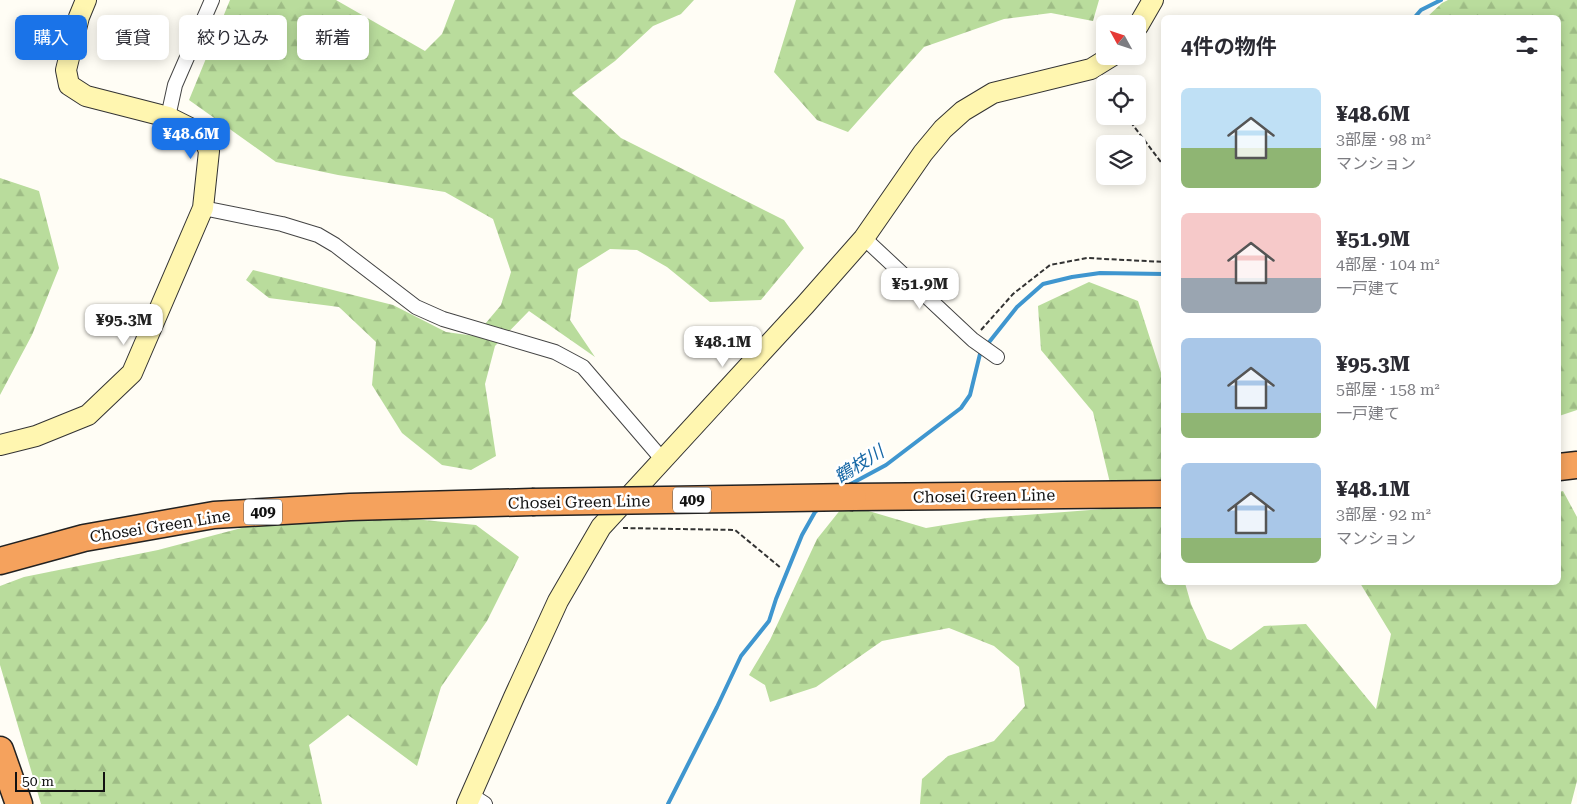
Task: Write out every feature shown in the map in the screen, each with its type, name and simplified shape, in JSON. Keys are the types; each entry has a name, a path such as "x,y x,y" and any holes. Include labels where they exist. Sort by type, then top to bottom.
{"highway":[{"path":"1561,467 1577,465"},
{"name":"Chosei Green Line","path":"0,561 84,538 214,515 350,507 532,502 1161,494"},
{"path":"0,750 19,804"}],"street":[{"path":"0,445 36,436 88,416 132,373 203,208 209,151 202,134 168,117 86,96 69,85 66,70 79,17 86,0"},
{"path":"168,117 175,85 212,0"},
{"path":"1144,15 1153,0"},
{"path":"474,801 514,697 558,601 601,527 864,238 923,153 963,111 992,93 1091,69 1097,65"},
{"path":"203,208 266,220 318,235 335,245 416,307 443,319 556,352 583,368 662,459"},
{"path":"864,238 973,340 997,357"}],"path":[{"path":"1133,125 1161,162"},
{"path":"973,340 1013,294 1050,265 1087,258 1161,262"},
{"path":"601,527 735,530 781,568"}],"green space":[{"path":"230,0 336,0 362,15 297,15 297,60 369,60 369,19 425,51 442,34 455,0 694,0 681,14 653,26 615,61 572,93 621,138 784,220 804,248 761,300 710,302 667,267 637,250 610,249 578,269 570,320 595,357 529,311 495,346 485,384 496,456 471,470 442,465 402,433 372,385 376,342 339,307 269,298 246,280 253,270 393,305 446,332 475,336 501,305 511,272 493,219 445,192 338,175 276,162 189,100 205,60 287,60 287,15 224,15"},
{"path":"796,0 1099,0 1093,21 1051,13 1004,19 924,47 848,132 817,120 774,72"},
{"path":"1448,0 1577,0 1577,410 1561,415 1561,15 1429,15"},
{"path":"0,178 39,191 59,268 32,335 0,395"},
{"path":"1089,282 1138,301 1161,373 1161,585 1186,585 1191,604 1207,639 1231,650 1264,626 1306,624 1376,709 1391,634 1361,585 1561,585 1561,492 1563,491 1577,517 1577,781 1571,804 920,804 922,779 948,756 994,741 1025,706 1019,667 994,646 949,628 882,641 816,687 770,702 765,685 749,675 770,640 817,539 845,504 926,528 987,518 1116,508 1093,412 1041,350 1038,306"},
{"path":"382,516 476,525 519,557 487,621 441,687 417,766 348,715 309,745 322,804 41,804 0,665 0,586 24,577 158,550 249,526"}],"waterway":[{"name":"鶴枝川","path":"1417,15 1421,10 1441,0"},
{"name":"鶴枝川","path":"986,346 1017,307 1043,284 1100,273 1161,274"},
{"name":"鶴枝川","path":"847,486 886,465 961,408 970,395 982,351"},
{"name":"鶴枝川","path":"668,804 741,656 769,621 802,535 815,512 820,508"}]}
